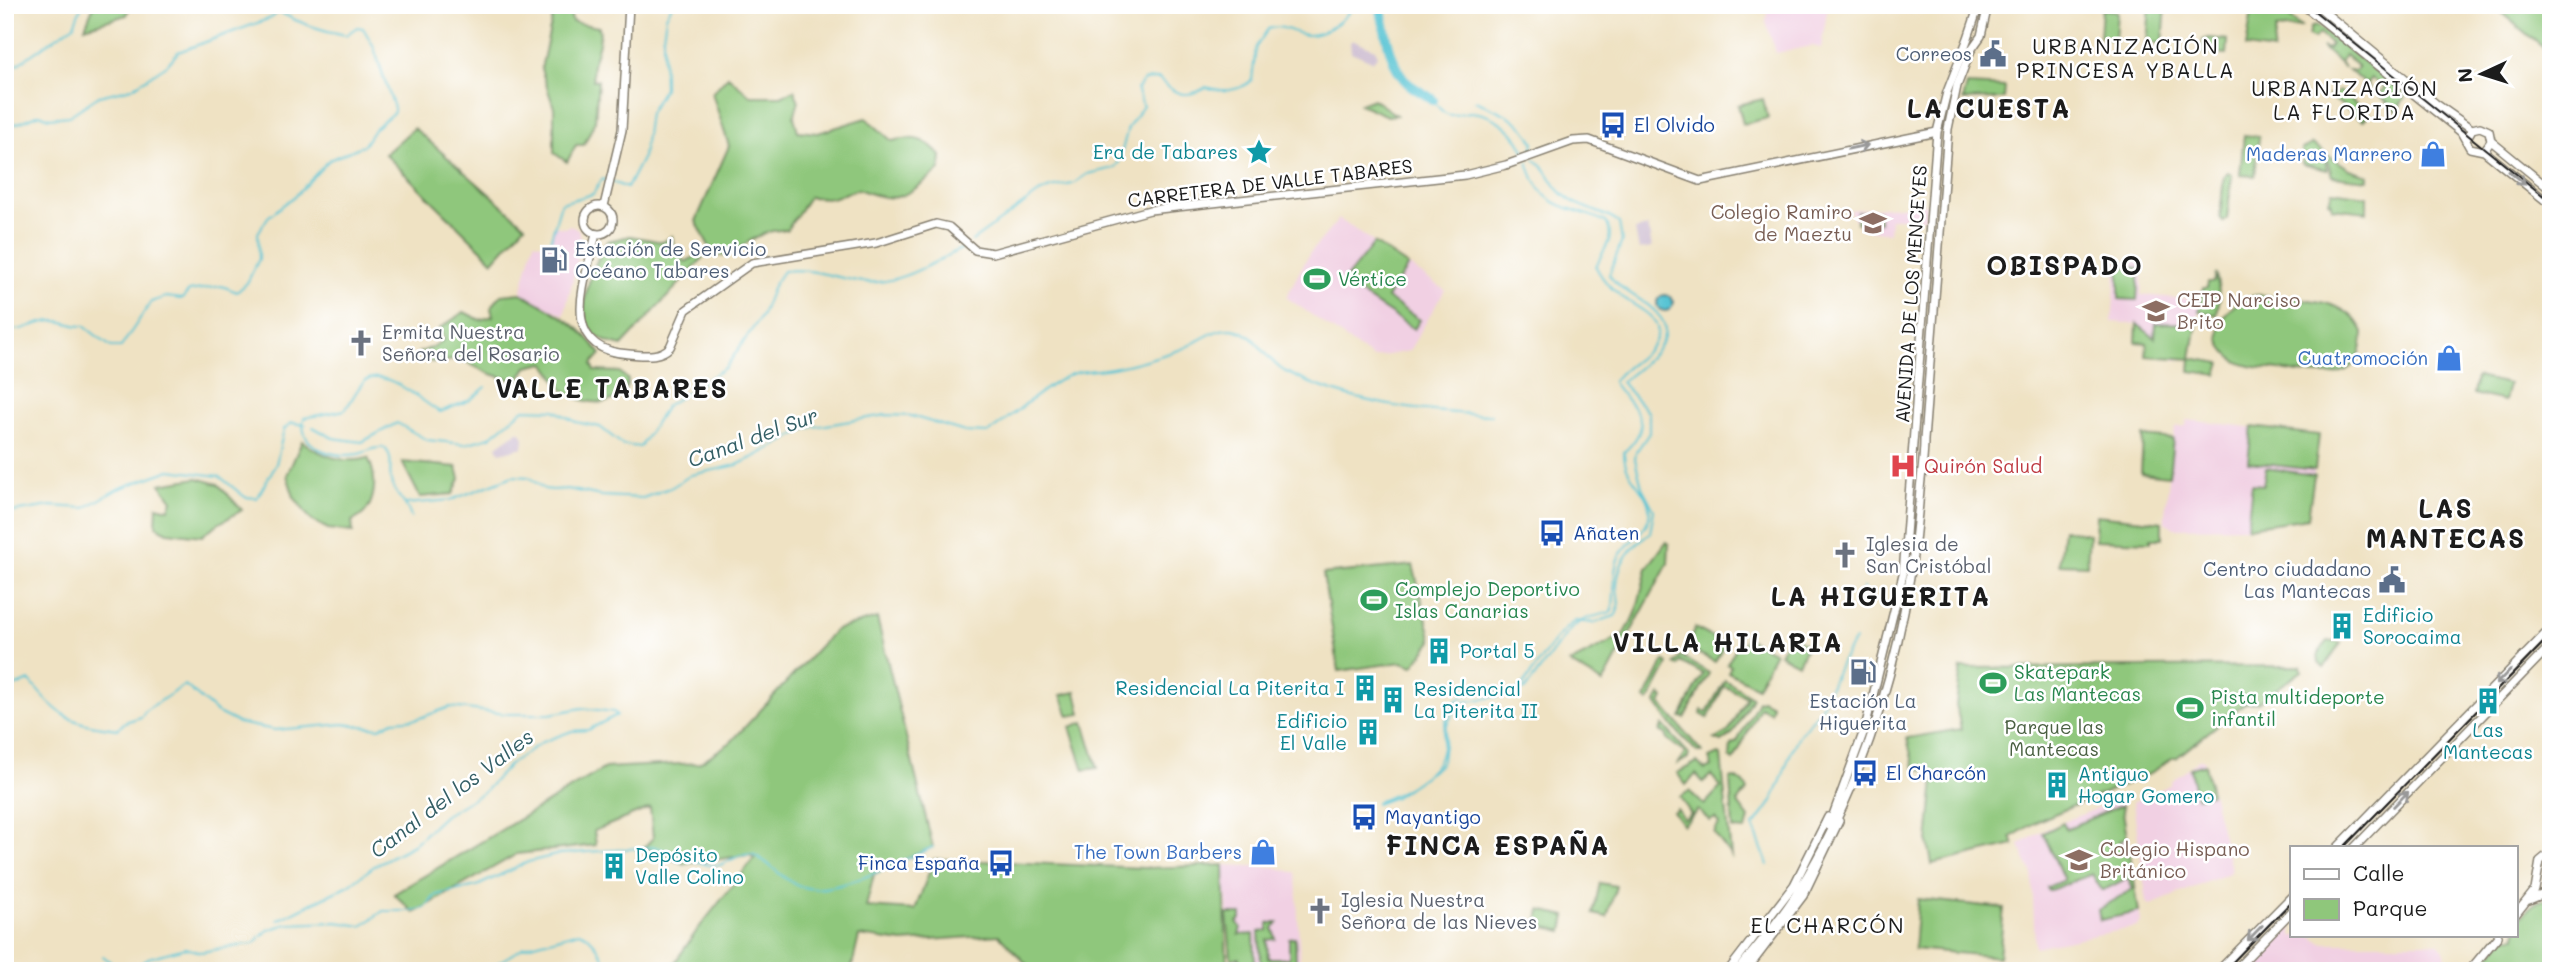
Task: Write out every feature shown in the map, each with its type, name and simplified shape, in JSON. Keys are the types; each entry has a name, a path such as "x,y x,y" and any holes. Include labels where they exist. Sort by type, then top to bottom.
{"highway":[{"path":"2542,971 2551,965"}],"main road":[{"path":"604,206 622,130 629,5"},
{"name":"AVENIDA DE LOS MENCEYES","path":"1881,659 1903,574 1938,132 1947,92 1979,5"},
{"path":"1979,41 1973,42 1970,34 1981,32 1988,5"},
{"path":"2302,5 2467,138 2470,148 2484,150 2551,205"},
{"path":"2316,5 2409,82 2472,129 2486,129 2491,141 2551,190"},
{"name":"AVENIDA DE LOS MENCEYES","path":"1850,792 1868,748 1893,658 1912,568 1948,133 1960,77 1981,32"},
{"path":"2467,138 2472,129"},
{"name":"CARRETERA DE VALLE TABARES","path":"596,234 582,291 580,315 591,338 608,351 652,355 666,351 686,310 752,263 876,243 928,225 949,227 975,250 993,253 1150,210 1465,175 1506,165 1573,141 1597,142 1700,181 1938,132 1948,133"},
{"path":"2484,150 2491,141"},
{"path":"604,206 611,213 613,224 607,232 596,234 586,226 585,216 591,208 604,206"},
{"path":"1912,459 1923,460"},
{"path":"2339,846 2551,628"},
{"path":"2356,846 2551,645"},
{"path":"1827,835 1865,728 1881,659 1888,663 1893,658 1884,651"},
{"path":"1728,971 1794,885 1846,781"},
{"path":"1737,971 1798,892 1850,792"},
{"path":"1746,971 1810,885 1850,792"},
{"path":"2518,912 2538,881 2537,866 2551,852"},
{"path":"2528,900 2550,892 2538,881"},
{"path":"2218,971 2290,898"},
{"path":"2234,971 2290,913"},
{"path":"2469,971 2497,937"}],"shaded area":[{"path":"1768,5 1828,5 1821,48 1812,46 1776,53 1766,22"},
{"path":"1354,40 1375,49 1378,55 1372,61 1351,52 1350,42"},
{"name":"Colegio Ramiro de Maeztu","path":"1926,204 1925,218 1890,218 1889,233 1861,229 1849,210"},
{"path":"1339,219 1445,290 1409,351 1373,358 1286,297 1309,254"},
{"name":"Estación de Servicio Océano Tabares","path":"569,225 578,229 582,242 564,315 521,293 534,242 550,246 555,226 565,228"},
{"path":"1648,227 1652,248 1639,250 1635,230"},
{"name":"CEIP Narciso Brito","path":"2117,261 2143,261 2141,295 2201,300 2191,359 2175,360 2137,324 2112,322"},
{"path":"2187,420 2319,435 2308,518 2247,527 2176,528 2164,522 2175,427 2186,426"},
{"path":"521,432 524,438 523,447 500,453 497,446"},
{"path":"2200,759 2204,760 2231,869 2229,873 2151,905 2147,903 2133,802 2171,784 2171,781"},
{"name":"Colegio Hispano Británico","path":"2122,798 2141,922 2137,927 2035,947 2032,874 2019,845 2042,831"},
{"path":"1224,865 1275,867 1296,873 1300,963 1235,965 1235,958 1231,959"},
{"path":"2290,925 2290,937 2313,937 2322,943 2439,943 2446,953 2446,969 2247,971"}],"green space":[{"path":"94,5 130,5 127,15 85,27"},
{"path":"569,5 572,22 599,27 600,35 592,73 593,80 598,80 595,121 584,145 576,145 567,162 554,153 554,108 541,69 555,6"},
{"path":"2150,5 2166,5 2163,43 2147,43"},
{"path":"2253,5 2275,5 2301,27 2276,29 2273,51 2246,47"},
{"path":"2492,5 2551,5 2551,54"},
{"path":"2102,9 2117,11 2115,40 2100,37"},
{"path":"2316,25 2406,95 2397,111 2375,91 2380,93 2385,87 2371,78 2367,83 2370,89 2349,70 2356,71 2358,67 2345,55 2340,61 2344,68 2322,47 2328,49 2331,44 2319,34 2314,39 2308,36 2310,28"},
{"path":"2203,40 2228,40 2227,55 2202,53"},
{"path":"728,76 751,96 781,96 794,90 799,101 794,117 798,131 818,133 866,118 892,141 907,138 925,142 941,156 940,170 902,196 884,197 858,189 832,198 809,197 787,230 764,233 732,252 714,256 696,221 729,146 712,93"},
{"path":"1967,85 2005,87 2004,99 1963,100"},
{"path":"2339,90 2369,114 2363,121 2328,95 2334,96"},
{"path":"1373,99 1396,115 1387,116 1360,104"},
{"path":"1763,99 1768,118 1743,124 1738,105"},
{"path":"414,128 525,225 493,261 385,154"},
{"path":"2244,135 2259,137 2255,176 2240,175"},
{"path":"2312,144 2323,151 2327,170 2302,164 2302,149"},
{"path":"2325,153 2350,169 2368,175 2368,180 2332,176"},
{"path":"2228,172 2232,175 2227,219 2223,222 2220,217 2224,176"},
{"path":"2332,191 2367,196 2367,212 2332,208 2332,203 2329,202"},
{"path":"1878,211 1879,222 1857,223 1857,212"},
{"path":"630,236 663,242 672,236 674,247 685,262 702,253 703,258 622,346 604,340 592,332 584,307 586,292 603,247 608,241"},
{"path":"1374,243 1408,266 1387,298 1420,320 1414,329 1343,282"},
{"path":"2119,266 2139,268 2137,300 2119,299"},
{"path":"2216,274 2220,297 2217,315 2199,311 2203,288 2207,288 2208,282 2214,282"},
{"path":"521,293 564,318 583,333 601,354 592,364 595,371 620,372 628,380 620,396 604,402 576,398 560,386 544,363 527,367 519,380 488,373 460,358 432,362 418,353 434,347 444,339 439,329 464,312 480,320 493,316 491,308 501,295"},
{"path":"2261,295 2304,299 2333,305 2345,311 2363,332 2361,350 2355,362 2346,370 2322,375 2255,367 2232,358 2223,348 2220,338 2224,318 2239,302"},
{"path":"2156,323 2197,324 2191,358 2221,363 2217,375 2190,371 2191,359 2146,356 2147,343 2136,342 2137,324 2155,338"},
{"path":"2476,377 2509,384 2505,401 2473,394"},
{"path":"2252,427 2319,435 2315,470 2248,462"},
{"path":"2143,436 2173,439 2169,476 2141,473"},
{"path":"302,441 333,457 351,460 368,458 374,476 373,494 366,510 352,521 353,532 328,529 311,520 294,497 287,475"},
{"path":"402,462 457,467 460,479 453,494 420,497"},
{"path":"2266,468 2314,475 2308,518 2247,527 2252,484 2263,485"},
{"path":"197,478 218,484 242,510 202,536 168,532 156,526 157,506 169,509 172,500 160,484"},
{"path":"2096,515 2162,522 2162,538 2151,538 2151,542 2095,540"},
{"path":"2063,529 2089,534 2087,565 2059,564"},
{"path":"1666,542 1669,544 1668,564 1603,683 1569,663 1624,635 1636,613 1647,568"},
{"name":"Complejo Deportivo Islas Canarias","path":"1413,565 1432,641 1413,666 1402,662 1339,671 1323,574"},
{"path":"877,618 933,847 874,874 866,907 915,910 934,859 1146,868 1224,865 1227,971 1033,971 999,935 903,942 859,936 851,971 669,971 698,929 755,857 748,855 685,864 643,848 653,838 650,808 594,831 596,845 517,854 414,913 394,894 605,768 699,763 731,742 835,630"},
{"path":"1695,628 1725,644 1715,662 1686,647"},
{"path":"1789,635 1807,645 1798,664 1779,654"},
{"path":"1746,638 1775,652 1757,687 1728,672 1731,666 1727,664 1737,646 1741,648"},
{"path":"2328,641 2341,643 2324,668 2319,663 2318,653"},
{"path":"1681,656 1709,673 1685,718 1681,717 1703,674 1681,662 1678,666 1675,664"},
{"path":"1664,661 1668,664 1649,701 1645,699"},
{"name":"Parque las Mantecas","path":"2301,666 2302,671 2258,702 2245,703 2176,758 2149,774 2040,820 2011,837 2014,845 1932,864 1928,842 1934,780 1943,781 1943,776 1914,767 1907,738 1961,729 1956,705 1961,668"},
{"path":"1725,680 1752,697 1734,732 1722,742 1715,739 1729,731 1747,697 1724,686 1708,718 1701,714 1702,710 1707,712"},
{"path":"1076,692 1081,714 1069,716 1061,695"},
{"path":"1660,695 1664,698 1661,704 1702,752 1697,752 1673,727 1656,703"},
{"path":"1758,701 1772,705 1770,712 1760,707 1734,760 1730,757 1731,745 1737,742"},
{"path":"1084,722 1098,768 1084,770 1070,727"},
{"path":"1663,725 1689,754 1688,758 1679,763 1685,753 1660,731"},
{"path":"1721,755 1731,856 1714,833 1719,824 1715,818 1710,821 1698,810 1683,825 1673,812 1677,809 1684,819 1691,814 1680,797 1689,791 1704,805 1721,787 1711,775 1703,782 1696,774 1686,785 1677,773 1697,762 1705,770 1712,767 1709,758"},
{"path":"2205,764 2211,794 2196,797 2190,768"},
{"path":"1730,779 1744,783 1748,790 1737,802 1749,818 1746,830 1733,829"},
{"path":"2122,805 2127,837 2120,841 2126,855 2130,854 2139,912 2100,920 2098,910 2133,889 2127,878 2102,891 2092,874 2048,891 2047,887 2064,880 2043,833 2063,823 2066,829"},
{"path":"1600,883 1616,886 1607,917 1593,914"},
{"path":"1918,899 2004,908 1999,957 1914,949"},
{"path":"2551,899 2551,958 2534,971 2478,971 2505,937 2518,937 2518,921 2535,903"},
{"path":"1540,910 1566,916 1563,931 1537,925"},
{"path":"1227,914 1241,914 1241,919 1237,922 1241,927 1239,935 1254,934 1255,965 1240,965 1239,958 1231,959"},
{"path":"1268,923 1278,923 1273,928 1276,939 1267,940 1268,958 1289,958 1289,938 1295,937 1296,963 1261,964 1259,932 1268,931"}],"water":[{"path":"1665,295 1671,297 1671,309 1665,311 1659,309 1657,303 1659,297"}],"waterway":[{"path":"5,73 74,25 82,5"},
{"path":"612,182 627,188 643,157 649,113 664,88 663,36 666,17 672,5"},
{"name":"VALLE TABARES","path":"972,241 1039,193 1073,184 1087,174 1114,168 1119,162 1128,128 1143,106 1137,89 1144,80 1159,79 1181,94 1193,93 1206,87 1218,90 1236,89 1252,80 1256,47 1268,29 1281,28 1301,34 1316,34 1338,23 1354,5"},
{"path":"1380,5 1389,47 1397,68 1409,84 1433,100"},
{"name":"Canal del los Valles","path":"5,123 16,124 40,114 49,118 69,116 99,96 132,88 167,65 178,52 271,18 279,12 311,26 346,35 357,27 363,28 373,45 394,108 394,112 375,128 364,145 329,160 296,195 268,217 258,233 259,259 247,283 237,292 222,286 189,291 182,299 166,297 151,302 121,347 111,347 84,326 60,321 5,330"},
{"path":"1433,100 1447,114 1472,112 1490,116 1512,132 1526,156"},
{"path":"1475,101 1517,121 1534,143 1531,154"},
{"path":"1376,804 1395,797 1442,761 1446,726 1459,703 1516,693 1557,637 1575,621 1594,623 1615,616 1619,608 1617,584 1620,568 1637,543 1650,533 1654,510 1642,487 1635,459 1636,452 1649,433 1649,413 1621,382 1654,354 1664,335 1664,326 1655,311 1609,275 1622,241 1619,223 1569,199 1534,159"},
{"path":"1376,802 1410,786 1433,768 1441,755 1447,717 1464,695 1481,691 1524,690 1577,623 1611,612 1618,559 1649,518 1647,500 1629,473 1624,452 1639,431 1638,415 1613,382 1649,349 1657,335 1657,327 1649,315 1610,286 1596,267 1609,240 1606,222 1549,198 1541,190 1528,162"},
{"path":"549,245 561,203 593,194 602,179 607,181"},
{"name":"VALLE TABARES","path":"313,427 333,438 362,442 397,423 427,440 465,444 490,437 524,409 554,410 576,422 600,427 623,445 640,447 666,406 726,367 762,315 773,286 783,271 813,272 876,282 916,271 965,247"},
{"name":"Canal del Sur","path":"406,504 451,500 513,476 529,477 544,489 568,489 601,496 643,498 672,487 691,475 737,465 808,428 886,415 911,416 965,432 988,433 1070,374 1154,358 1186,347 1214,332 1229,329 1251,337 1284,371 1334,391 1385,404 1438,412 1491,415"},
{"path":"411,517 391,482 390,458 385,448 348,455 319,449 306,437 304,418 345,410 361,385 373,378 393,382 440,412 470,400 486,387"},
{"name":"VALLE TABARES","path":"5,510 13,512 51,506 85,508 118,489 170,470 219,476 245,497 257,498 276,464 284,429 292,423 306,425"},
{"path":"1863,588 1864,609"},
{"path":"1768,865 1753,826 1776,794 1797,739 1818,713 1855,640"},
{"name":"Canal del los Valles","path":"5,690 30,681 58,711 68,717 89,725 118,729 125,722 141,717 146,710 185,685 216,712 238,723 275,730 343,724 380,728 393,721 417,719 450,707 506,714 550,714 582,708 614,712 617,715 588,730 572,731 542,742 509,765 484,792 445,815 413,845 377,864 349,885 278,920"},
{"path":"134,971 148,958 185,948 201,952 255,943 268,930 287,924 337,922 362,926 383,911 414,911 425,908 436,895 477,886 528,862 560,854 655,847 708,865 720,865 739,856 752,854 796,884 816,889 869,876 933,847"},
{"name":"Canal del los Valles","path":"484,971 524,947 579,932 598,948 604,960 605,971"},
{"path":"103,956 122,971"}],"tram line":[{"path":"2307,5 2551,202"},
{"path":"2345,846 2551,635"},
{"path":"2224,971 2290,903"}],"place":[{"name":"Correos","path":"1993,54"},
{"name":"El Olvido","path":"1613,125"},
{"name":"Era de Tabares","path":"1259,152"},
{"name":"Maderas Marrero","path":"2433,154"},
{"name":"Colegio Ramiro de Maeztu","path":"1873,223"},
{"name":"Estación de Servicio Océano Tabares","path":"554,260"},
{"name":"Vértice","path":"1317,279"},
{"name":"CEIP Narciso Brito","path":"2156,311"},
{"name":"Ermita Nuestra Señora del Rosario","path":"361,343"},
{"name":"Cuatromoción","path":"2449,358"},
{"name":"Quirón Salud","path":"1903,466"},
{"name":"Añaten","path":"1552,533"},
{"name":"Iglesia de San Cristóbal","path":"1845,555"},
{"name":"Centro ciudadano Las Mantecas","path":"2392,580"},
{"name":"Complejo Deportivo Islas Canarias","path":"1374,600"},
{"name":"Edificio Sorocaima","path":"2342,626"},
{"name":"Portal 5","path":"1439,651"},
{"name":"Estación La Higuerita","path":"1863,672"},
{"name":"Skatepark Las Mantecas","path":"1993,683"},
{"name":"Residencial La Piterita I","path":"1365,688"},
{"name":"Residencial La Piterita II","path":"1393,700"},
{"name":"Las Mantecas","path":"2488,701"},
{"name":"Pista multideporte infantil","path":"2190,708"},
{"name":"Edificio El Valle","path":"1368,732"},
{"name":"El Charcón","path":"1865,773"},
{"name":"Antiguo Hogar Gomero","path":"2057,785"},
{"name":"Mayantigo","path":"1364,817"},
{"name":"The Town Barbers","path":"1263,852"},
{"name":"Colegio Hispano Británico","path":"2079,860"},
{"name":"Finca España","path":"1001,863"},
{"name":"Depósito Valle Colino","path":"614,866"},
{"name":"Iglesia Nuestra Señora de las Nieves","path":"1320,911"}],"district":[{"name":"URBANIZACIÓN PRINCESA YBALLA","path":"2126,59"},
{"name":"URBANIZACIÓN LA FLORIDA","path":"2345,101"},
{"name":"LA CUESTA","path":"1989,109"},
{"name":"OBISPADO","path":"2065,266"},
{"name":"VALLE TABARES","path":"612,389"},
{"name":"LAS MANTECAS","path":"2446,524"},
{"name":"LA HIGUERITA","path":"1881,597"},
{"name":"VILLA HILARIA","path":"1728,643"},
{"name":"FINCA ESPAÑA","path":"1498,846"},
{"name":"EL CHARCÓN","path":"1828,926"}]}
